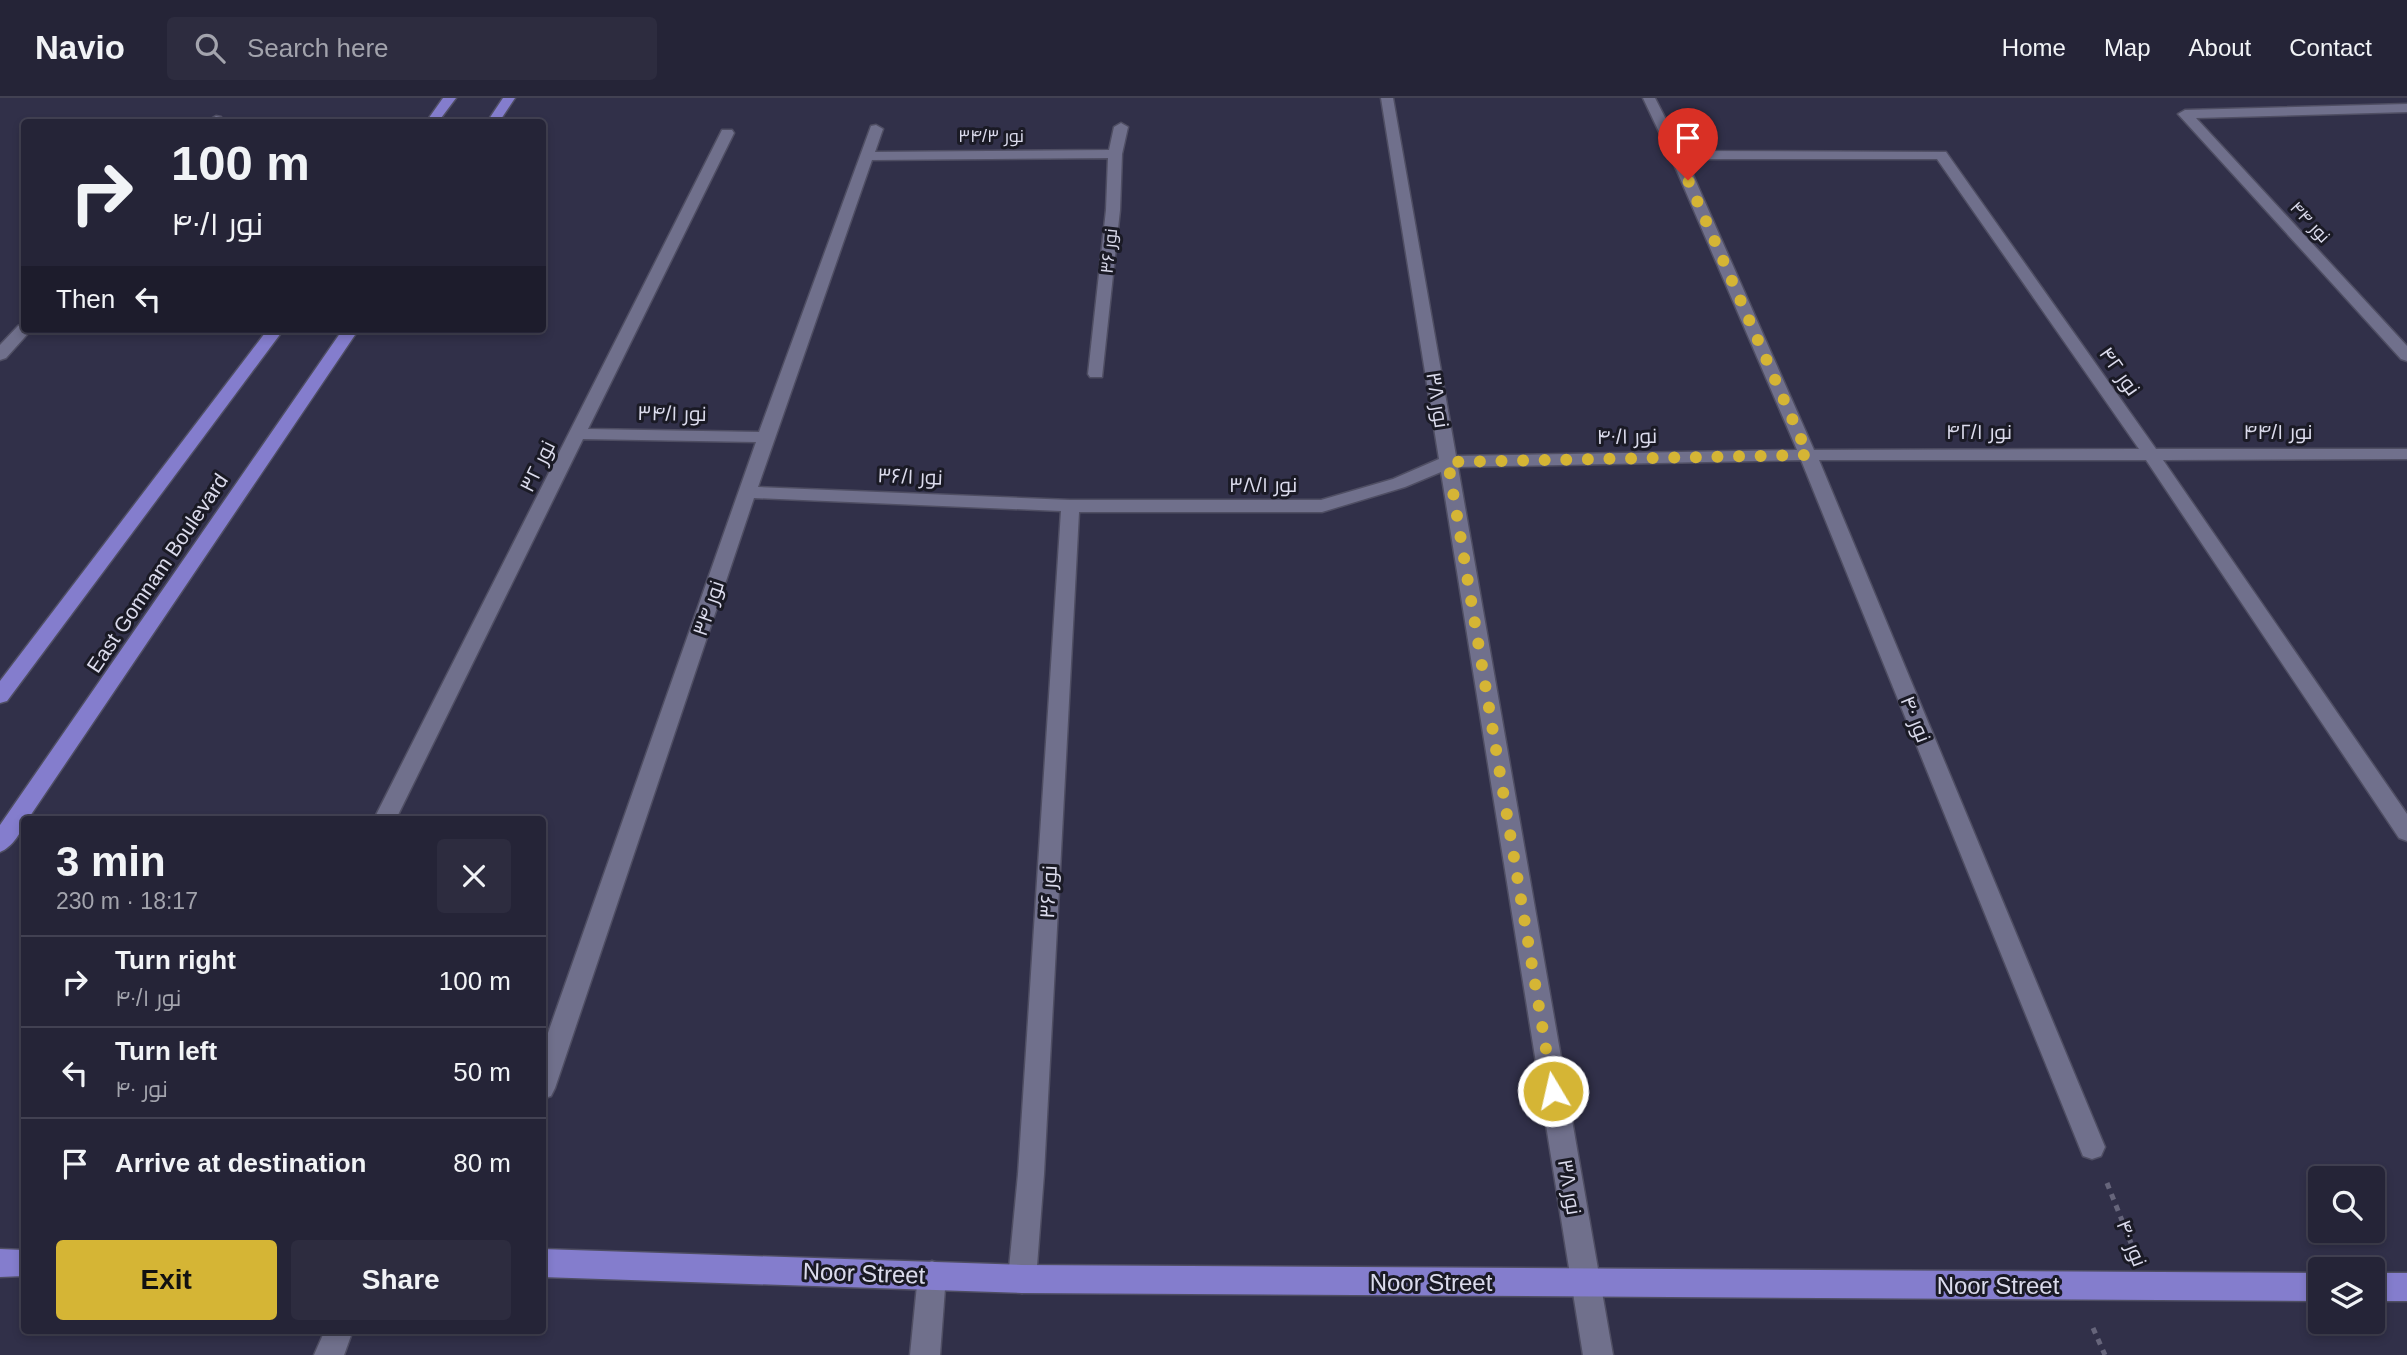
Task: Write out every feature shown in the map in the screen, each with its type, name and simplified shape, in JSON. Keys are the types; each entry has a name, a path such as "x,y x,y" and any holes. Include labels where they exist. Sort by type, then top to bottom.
{"main road":[{"path":"434,119 450,98"},
{"path":"495,119 509,98"},
{"path":"0,696 273,333"},
{"name":"East Gomnam Boulevard","path":"0,843 348,333"},
{"path":"0,1263 21,1263"},
{"name":"Noor Street","path":"546,1263 1022,1279 2308,1287"},
{"path":"2385,1287 2407,1287"}],"street":[{"name":"نور ۳۸","path":"1387,98 1598,1355"},
{"name":"نور ۴۰","path":"1649,98 1677,155 1808,455 2092,1147"},
{"name":"نور ۴۴","path":"2407,108 2185,114 2407,356"},
{"name":"نور ۳۶","path":"1096,374 1113,210 1115,154 1121,127"},
{"name":"نور ۳۴","path":"546,1076 766,437 876,129"},
{"name":"نور ۳۲","path":"387,816 727,133"},
{"name":"نور ۳۴/۳","path":"866,156 1115,154"},
{"name":"نور ۴۲","path":"1677,155 1941,155 2150,453 2407,832"},
{"path":"0,355 21,332"},
{"name":"نور ۳۴/۱","path":"578,434 766,437"},
{"name":"نور ۴۴/۱","path":"2150,453 2407,454"},
{"name":"نور ۴۲/۱","path":"1808,455 2150,453"},
{"name":"نور ۴۰/۱","path":"1448,462 1808,455"},
{"name":"نور ۳۸/۱","path":"1070,506 1322,506 1399,483 1448,462"},
{"name":"نور ۳۶/۱","path":"748,492 1070,506"},
{"name":"نور ۳۶","path":"1022,1279 1031,1174 1070,506"},
{"path":"925,1355 932,1275"},
{"path":"329,1355 337,1334"}],"path":[{"name":"نور ۴۰","path":"2092,1147 2149,1286"}],"route":[{"path":"1553,1091 1448,462 1808,455 1688,180"}]}
